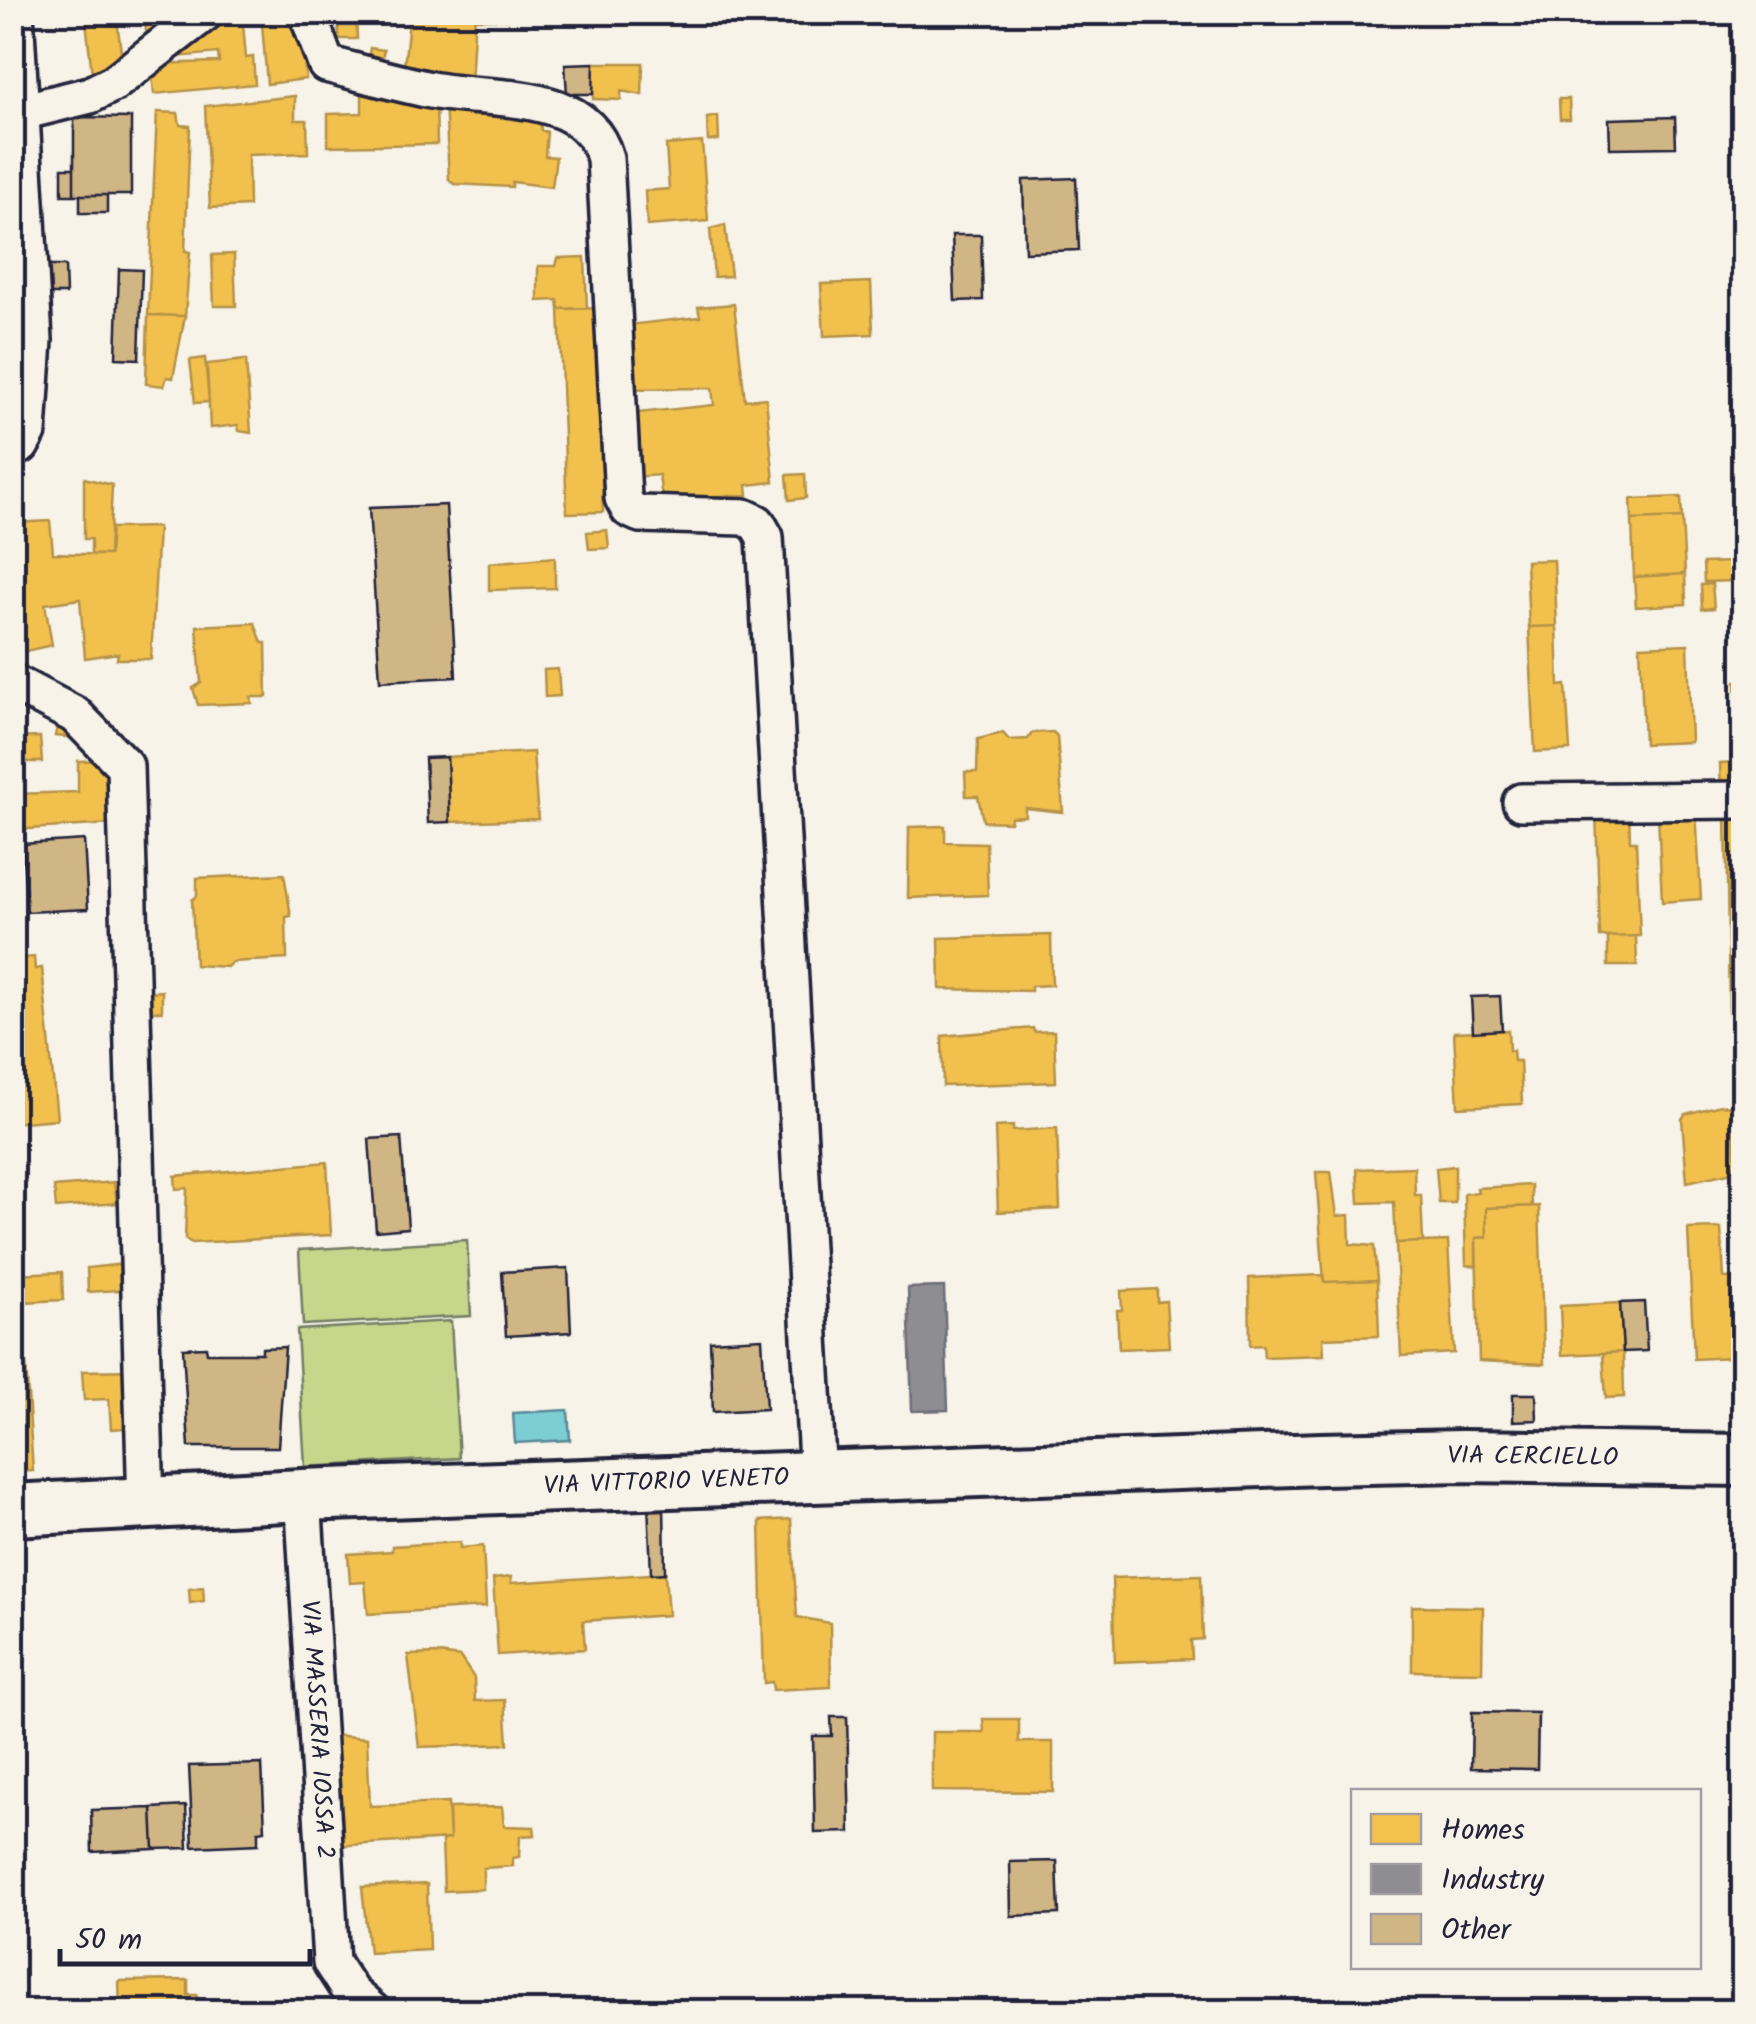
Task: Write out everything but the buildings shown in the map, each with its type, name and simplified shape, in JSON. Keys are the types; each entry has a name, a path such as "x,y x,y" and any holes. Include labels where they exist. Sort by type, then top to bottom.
{"street":[{"path":"12,448 21,445 28,432 34,340 19,214 21,112 16,12"},
{"path":"21,112 90,94 114,83 206,12"},
{"path":"306,12 326,64 434,91 554,107 584,122 600,138 605,158 623,498 629,508 640,514 744,517 757,523 765,536 818,1479"},
{"path":"12,682 75,715 125,766 146,1506"},
{"path":"1520,802 1744,800"},
{"name":"VIA CERCIELLO","path":"1322,1460 1580,1456 1744,1460"},
{"name":"VIA VITTORIO VENETO","path":"12,1510 303,1495 1322,1460"},
{"name":"VIA MASSERIA IOSSA 2","path":"303,1495 332,1962 351,1993 373,2012"}],"green space":[{"path":"467,1240 471,1316 303,1325 299,1250"},
{"path":"451,1321 459,1458 305,1467 297,1330"}],"water":[{"path":"568,1410 570,1440 515,1443 513,1413"}]}
